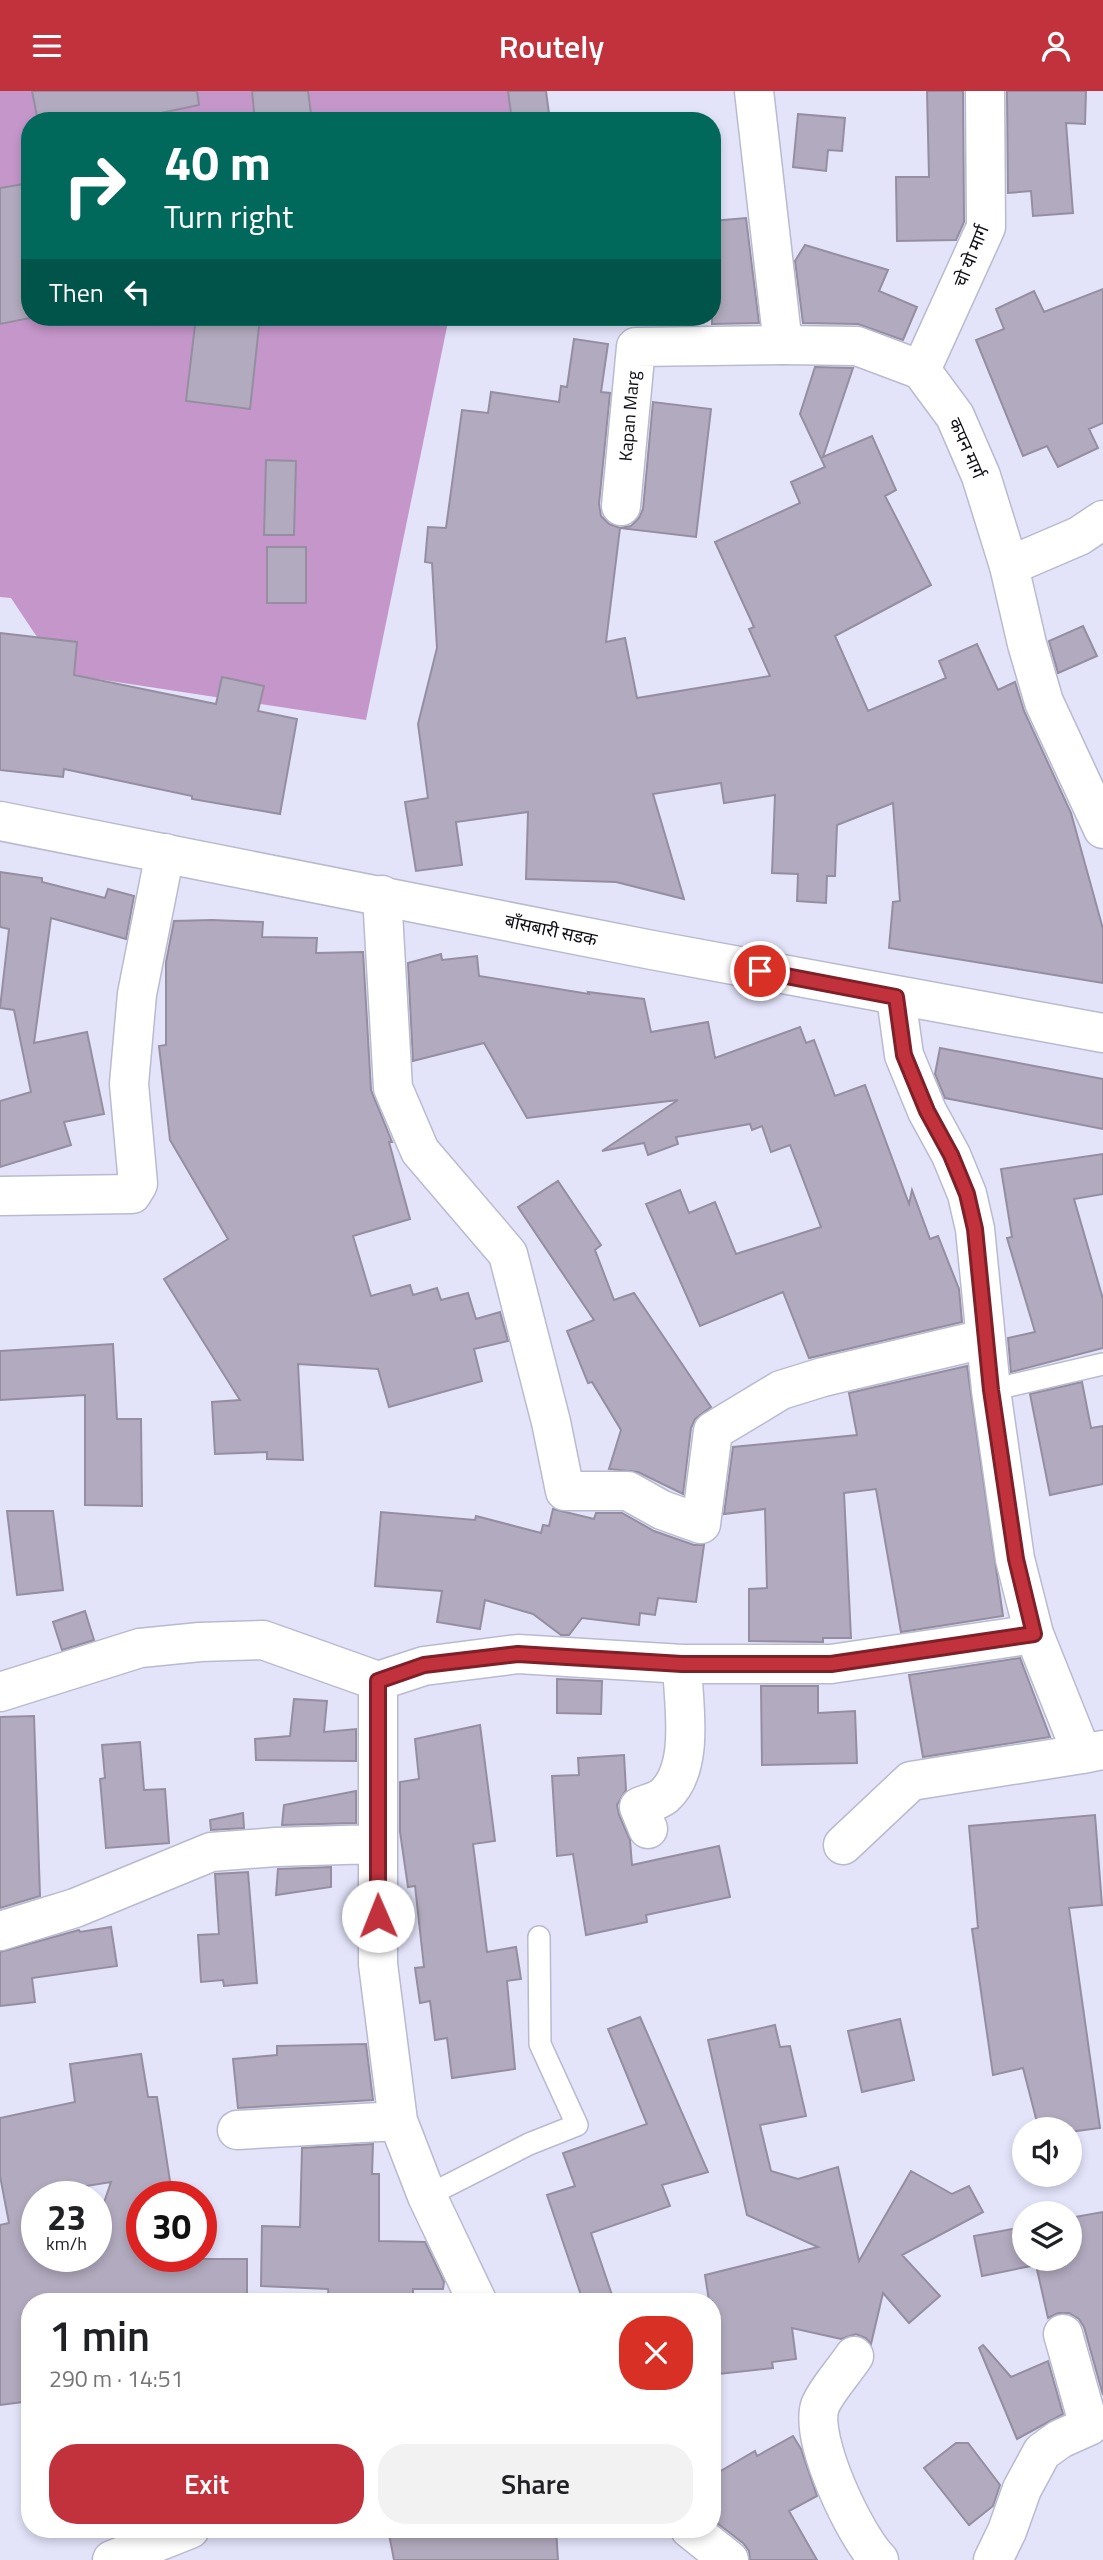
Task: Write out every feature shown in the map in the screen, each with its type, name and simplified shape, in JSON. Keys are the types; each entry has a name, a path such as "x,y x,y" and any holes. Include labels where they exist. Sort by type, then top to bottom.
{"street":[{"path":"754,91 783,345 857,346 921,370"},
{"name":"चो यो मार्ग","path":"921,370 986,227 985,91"},
{"name":"Kapan Marg","path":"621,506 636,348 783,345"},
{"name":"कपन मार्ग","path":"921,370 955,416 981,476 1009,566 1044,702 1103,828"},
{"path":"1009,566 1079,536 1103,520"},
{"name":"बाँसबारी सडक","path":"0,821 896,997 1103,1033"},
{"path":"0,1196 132,1194 138,1185 129,1084 137,994 166,853"},
{"path":"382,895 393,1088 420,1151 508,1254 551,1422 565,1491 628,1491 662,1510 701,1524 713,1431 781,1390 823,1377 984,1339"},
{"path":"843,1845 911,1781 1097,1754 1034,1634 1016,1559 991,1390 975,1229 967,1194 951,1155 927,1111 904,1055 896,997"},
{"path":"0,1692 140,1649 200,1642 263,1640 378,1681 424,1665 518,1654 682,1664 831,1664 1034,1634"},
{"path":"648,1829 639,1807 663,1797 679,1775 685,1760 682,1664"},
{"path":"378,1681 378,1964 398,2121 427,2196 473,2293"},
{"path":"0,1931 75,1908 211,1852 276,1847 377,1845"},
{"path":"237,2130 398,2121"},
{"path":"993,2560 1022,2489 1042,2452 1060,2439 1089,2426 1063,2334"},
{"path":"854,2356 820,2406 819,2431 841,2500 879,2560"},
{"path":"112,2560 167,2538"},
{"path":"701,2538 729,2560"}],"lane":[{"path":"991,1390 1103,1364"},
{"path":"427,2196 529,2144 578,2125 540,2044 539,1937"}],"shaded area":[{"path":"0,91 527,91 531,112 21,112 21,326 447,326 366,720 71,675 35,634 11,598 0,597"}],"building":[{"path":"32,91 197,91 199,105 166,112 36,112"},
{"path":"252,91 308,91 311,112 254,112"},
{"path":"508,91 546,91 549,112 511,112"},
{"path":"927,91 963,91 964,222 956,240 897,241 896,177 929,177"},
{"path":"1007,91 1086,91 1085,124 1066,123 1073,213 1033,216 1031,191 1008,193"},
{"path":"798,114 845,118 842,151 828,150 826,171 793,167"},
{"path":"21,184 21,320 0,324 0,188"},
{"path":"746,218 759,323 721,324 721,220"},
{"path":"805,245 888,270 879,291 917,307 903,340 858,324 803,323 795,261"},
{"path":"1103,289 1103,423 1089,429 1098,448 1058,467 1047,446 1023,456 976,340 1004,329 996,309 1034,291 1044,312"},
{"path":"195,326 259,326 250,409 186,401"},
{"path":"574,339 608,344 601,392 610,393 599,504 601,516 609,524 620,528 606,642 625,638 637,698 770,676 749,629 754,627 715,542 800,503 791,482 825,467 800,414 815,367 853,368 823,457 872,436 896,490 885,496 931,585 835,636 868,711 946,678 939,661 977,644 998,690 1015,682 1024,711 1071,813 1103,929 1103,983 889,948 893,902 900,901 893,803 837,825 835,876 827,876 826,903 797,901 798,874 772,873 775,795 724,803 721,783 653,794 684,899 616,882 526,879 528,812 456,822 462,865 416,871 405,802 428,798 418,724 437,648 432,563 425,562 428,527 446,528 462,410 488,413 491,392 559,402 561,386 567,387"},
{"path":"653,402 711,409 696,537 620,528 631,526 643,509"},
{"path":"266,460 296,461 294,535 264,535"},
{"path":"267,547 306,547 306,603 267,603"},
{"path":"1083,626 1097,656 1058,673 1049,641"},
{"path":"0,633 77,642 74,675 216,704 222,677 264,686 258,711 297,719 280,814 192,799 192,796 64,769 63,777 0,770"},
{"path":"0,872 42,878 42,882 105,898 108,889 134,896 126,939 51,918 34,1043 87,1032 104,1114 64,1122 71,1145 0,1167 0,1101 31,1092 14,1010 0,1008 9,929 0,927"},
{"path":"174,921 263,922 262,937 317,938 316,953 363,952 371,1090 392,1142 389,1142 410,1219 353,1236 371,1296 410,1285 413,1295 437,1288 441,1300 468,1293 476,1319 500,1312 508,1341 474,1349 482,1381 389,1407 378,1369 298,1364 303,1460 267,1459 267,1452 215,1454 212,1402 240,1400 164,1279 228,1239 170,1140 159,1046 166,1045 166,962"},
{"path":"441,954 442,960 477,956 479,976 589,994 588,992 644,999 651,1032 708,1022 715,1058 800,1027 806,1043 814,1040 835,1096 865,1085 909,1204 912,1190 930,1239 938,1236 959,1289 962,1322 809,1358 783,1292 700,1326 646,1204 680,1190 689,1213 715,1202 736,1254 821,1227 790,1145 771,1152 762,1126 752,1130 750,1124 676,1137 678,1144 648,1155 644,1143 602,1151 678,1100 527,1118 484,1043 413,1061 408,963"},
{"path":"940,1048 1103,1079 1103,1129 945,1098 935,1074"},
{"path":"1103,1154 1103,1194 1074,1199 1103,1299 1103,1348 1011,1372 1008,1338 1035,1332 1007,1238 1012,1237 1001,1169"},
{"path":"558,1181 601,1245 595,1250 614,1300 634,1293 711,1407 695,1419 691,1428 683,1494 638,1472 609,1469 621,1430 592,1382 588,1383 567,1331 594,1320 518,1207"},
{"path":"113,1344 117,1419 141,1419 142,1506 85,1505 85,1395 0,1400 0,1351"},
{"path":"967,1366 1003,1616 901,1632 876,1489 844,1493 851,1638 823,1638 823,1642 749,1641 749,1589 767,1588 765,1509 724,1514 733,1447 857,1435 849,1393"},
{"path":"1082,1382 1091,1428 1103,1426 1103,1484 1050,1495 1030,1394"},
{"path":"553,1509 594,1519 596,1513 622,1513 654,1531 694,1545 704,1545 696,1602 658,1598 655,1615 640,1613 639,1625 582,1618 569,1635 561,1635 533,1614 485,1600 480,1629 437,1622 442,1591 375,1586 381,1512 475,1520 476,1516 541,1533 543,1525 549,1526"},
{"path":"7,1511 53,1511 63,1590 17,1595"},
{"path":"85,1611 94,1640 62,1650 53,1622"},
{"path":"1020,1658 1050,1737 923,1757 909,1675"},
{"path":"557,1679 602,1681 601,1714 557,1713"},
{"path":"761,1686 818,1686 818,1713 855,1711 857,1763 762,1765"},
{"path":"294,1699 327,1701 324,1732 356,1729 356,1761 256,1760 255,1739 290,1736"},
{"path":"34,1716 40,1896 0,1908 0,1717"},
{"path":"480,1725 495,1841 473,1844 487,1952 516,1947 521,1979 507,1981 515,2069 452,2078 447,2038 435,2040 430,2001 420,2003 415,1968 424,1967 415,1886 408,1887 400,1832 400,1782 419,1779 415,1739"},
{"path":"140,1742 144,1790 165,1789 169,1843 106,1848 100,1779 105,1778 102,1745"},
{"path":"624,1755 626,1790 617,1805 630,1840 632,1865 719,1846 730,1897 646,1915 647,1922 586,1935 573,1854 557,1856 552,1776 579,1775 578,1758"},
{"path":"356,1791 356,1823 282,1825 284,1805"},
{"path":"243,1813 244,1828 211,1830 210,1820"},
{"path":"1095,1815 1102,1905 1069,1908 1100,2128 1082,2130 1082,2117 1036,2117 1023,2068 993,2075 972,1929 978,1928 969,1826"},
{"path":"331,1867 331,1887 276,1895 278,1869"},
{"path":"248,1872 257,1983 224,1986 223,1980 201,1982 198,1935 219,1934 215,1874"},
{"path":"111,1927 117,1966 32,1978 35,2002 0,2006 0,1952 79,1930"},
{"path":"640,2017 708,2172 662,2185 670,2206 591,2233 611,2293 580,2293 547,2195 575,2186 563,2153 647,2124 608,2029"},
{"path":"900,2019 914,2080 862,2092 848,2031"},
{"path":"775,2025 780,2047 790,2046 806,2116 760,2125 771,2171 798,2179 838,2167 859,2261 911,2171 952,2194 969,2186 983,2212 902,2255 940,2296 909,2323 883,2293 871,2344 866,2338 856,2334 841,2339 792,2328 796,2359 772,2362 773,2368 721,2374 721,2293 708,2293 705,2275 818,2247 747,2215 708,2040"},
{"path":"366,2044 373,2100 238,2108 233,2059 277,2055 277,2046"},
{"path":"141,2054 148,2097 157,2097 170,2181 126,2181 126,2272 217,2272 217,2259 247,2259 247,2293 21,2293 21,2402 0,2405 0,2225 9,2223 0,2176 0,2118 75,2102 70,2064"},
{"path":"373,2144 372,2174 379,2174 379,2241 425,2242 444,2282 443,2289 413,2289 413,2293 328,2293 328,2289 261,2286 262,2226 300,2227 302,2148"},
{"path":"1103,2212 1103,2395 1084,2327 1079,2319 1069,2313 1058,2313 1048,2318 1037,2271 1082,2271 1082,2216"},
{"path":"1012,2229 1012,2270 982,2276 974,2236"},
{"path":"983,2345 1011,2377 1048,2361 1063,2414 1017,2439 979,2348"},
{"path":"793,2436 801,2449 817,2496 789,2511 817,2560 750,2560 749,2551 743,2543 721,2526 721,2471 755,2451 757,2456"},
{"path":"956,2443 968,2443 1000,2485 993,2506 969,2525 924,2468"},
{"path":"390,2538 557,2538 558,2560 394,2560"}],"route":[{"path":"378,1916 378,1681 424,1665 518,1654 682,1664 831,1664 1034,1634 1016,1559 991,1390 975,1229 967,1194 951,1155 927,1111 904,1055 896,997 760,971"}]}
